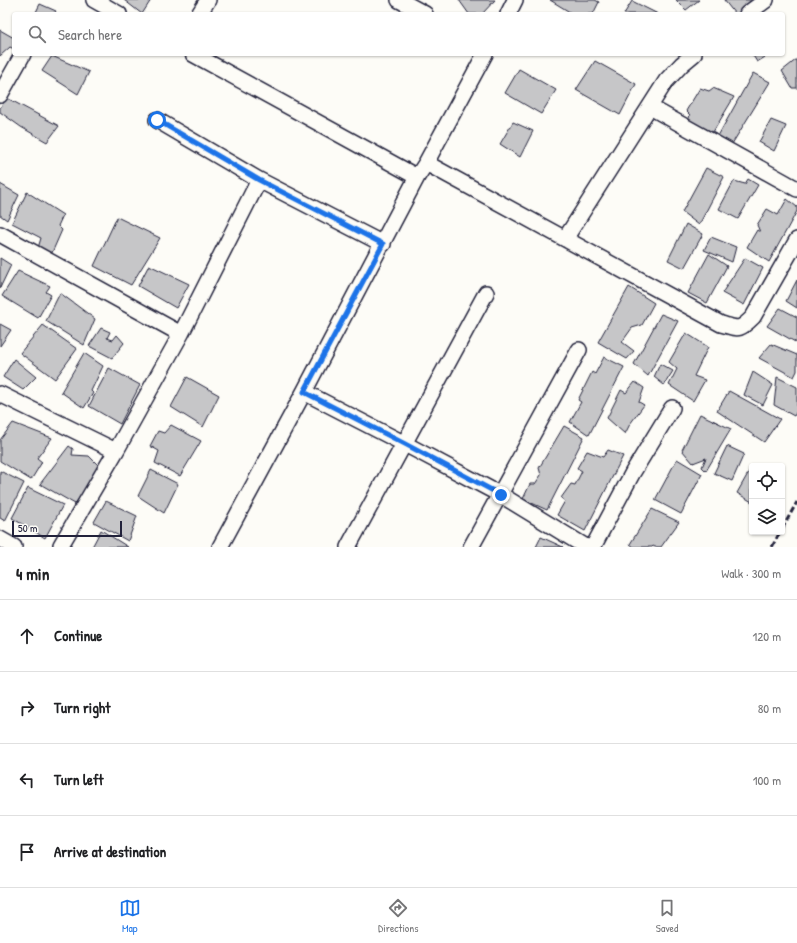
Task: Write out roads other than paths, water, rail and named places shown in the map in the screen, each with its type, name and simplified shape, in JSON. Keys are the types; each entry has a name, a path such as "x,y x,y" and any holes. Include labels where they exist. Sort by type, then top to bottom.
{"street":[{"path":"94,0 115,12"},
{"path":"199,12 208,0"},
{"path":"399,0 421,12"},
{"path":"509,12 515,0"},
{"path":"750,12 766,0"},
{"path":"0,95 22,56"},
{"path":"197,56 417,177"},
{"path":"220,547 383,244 417,177 484,56"},
{"path":"565,239 666,81 692,56"},
{"path":"650,107 797,189"},
{"path":"157,120 259,180 383,244"},
{"path":"426,163 721,324 738,329 744,326 753,317 797,240"},
{"path":"61,545 116,451 181,334 259,180"},
{"path":"0,234 181,334"},
{"path":"348,547 486,293"},
{"path":"471,547 501,495 579,350"},
{"path":"304,392 501,495 586,547"},
{"path":"0,394 116,451"},
{"path":"594,547 633,472 672,408"},
{"path":"0,539 14,547"}],"railway":[{"path":"785,524 797,502"},
{"path":"772,547 778,535"}]}
